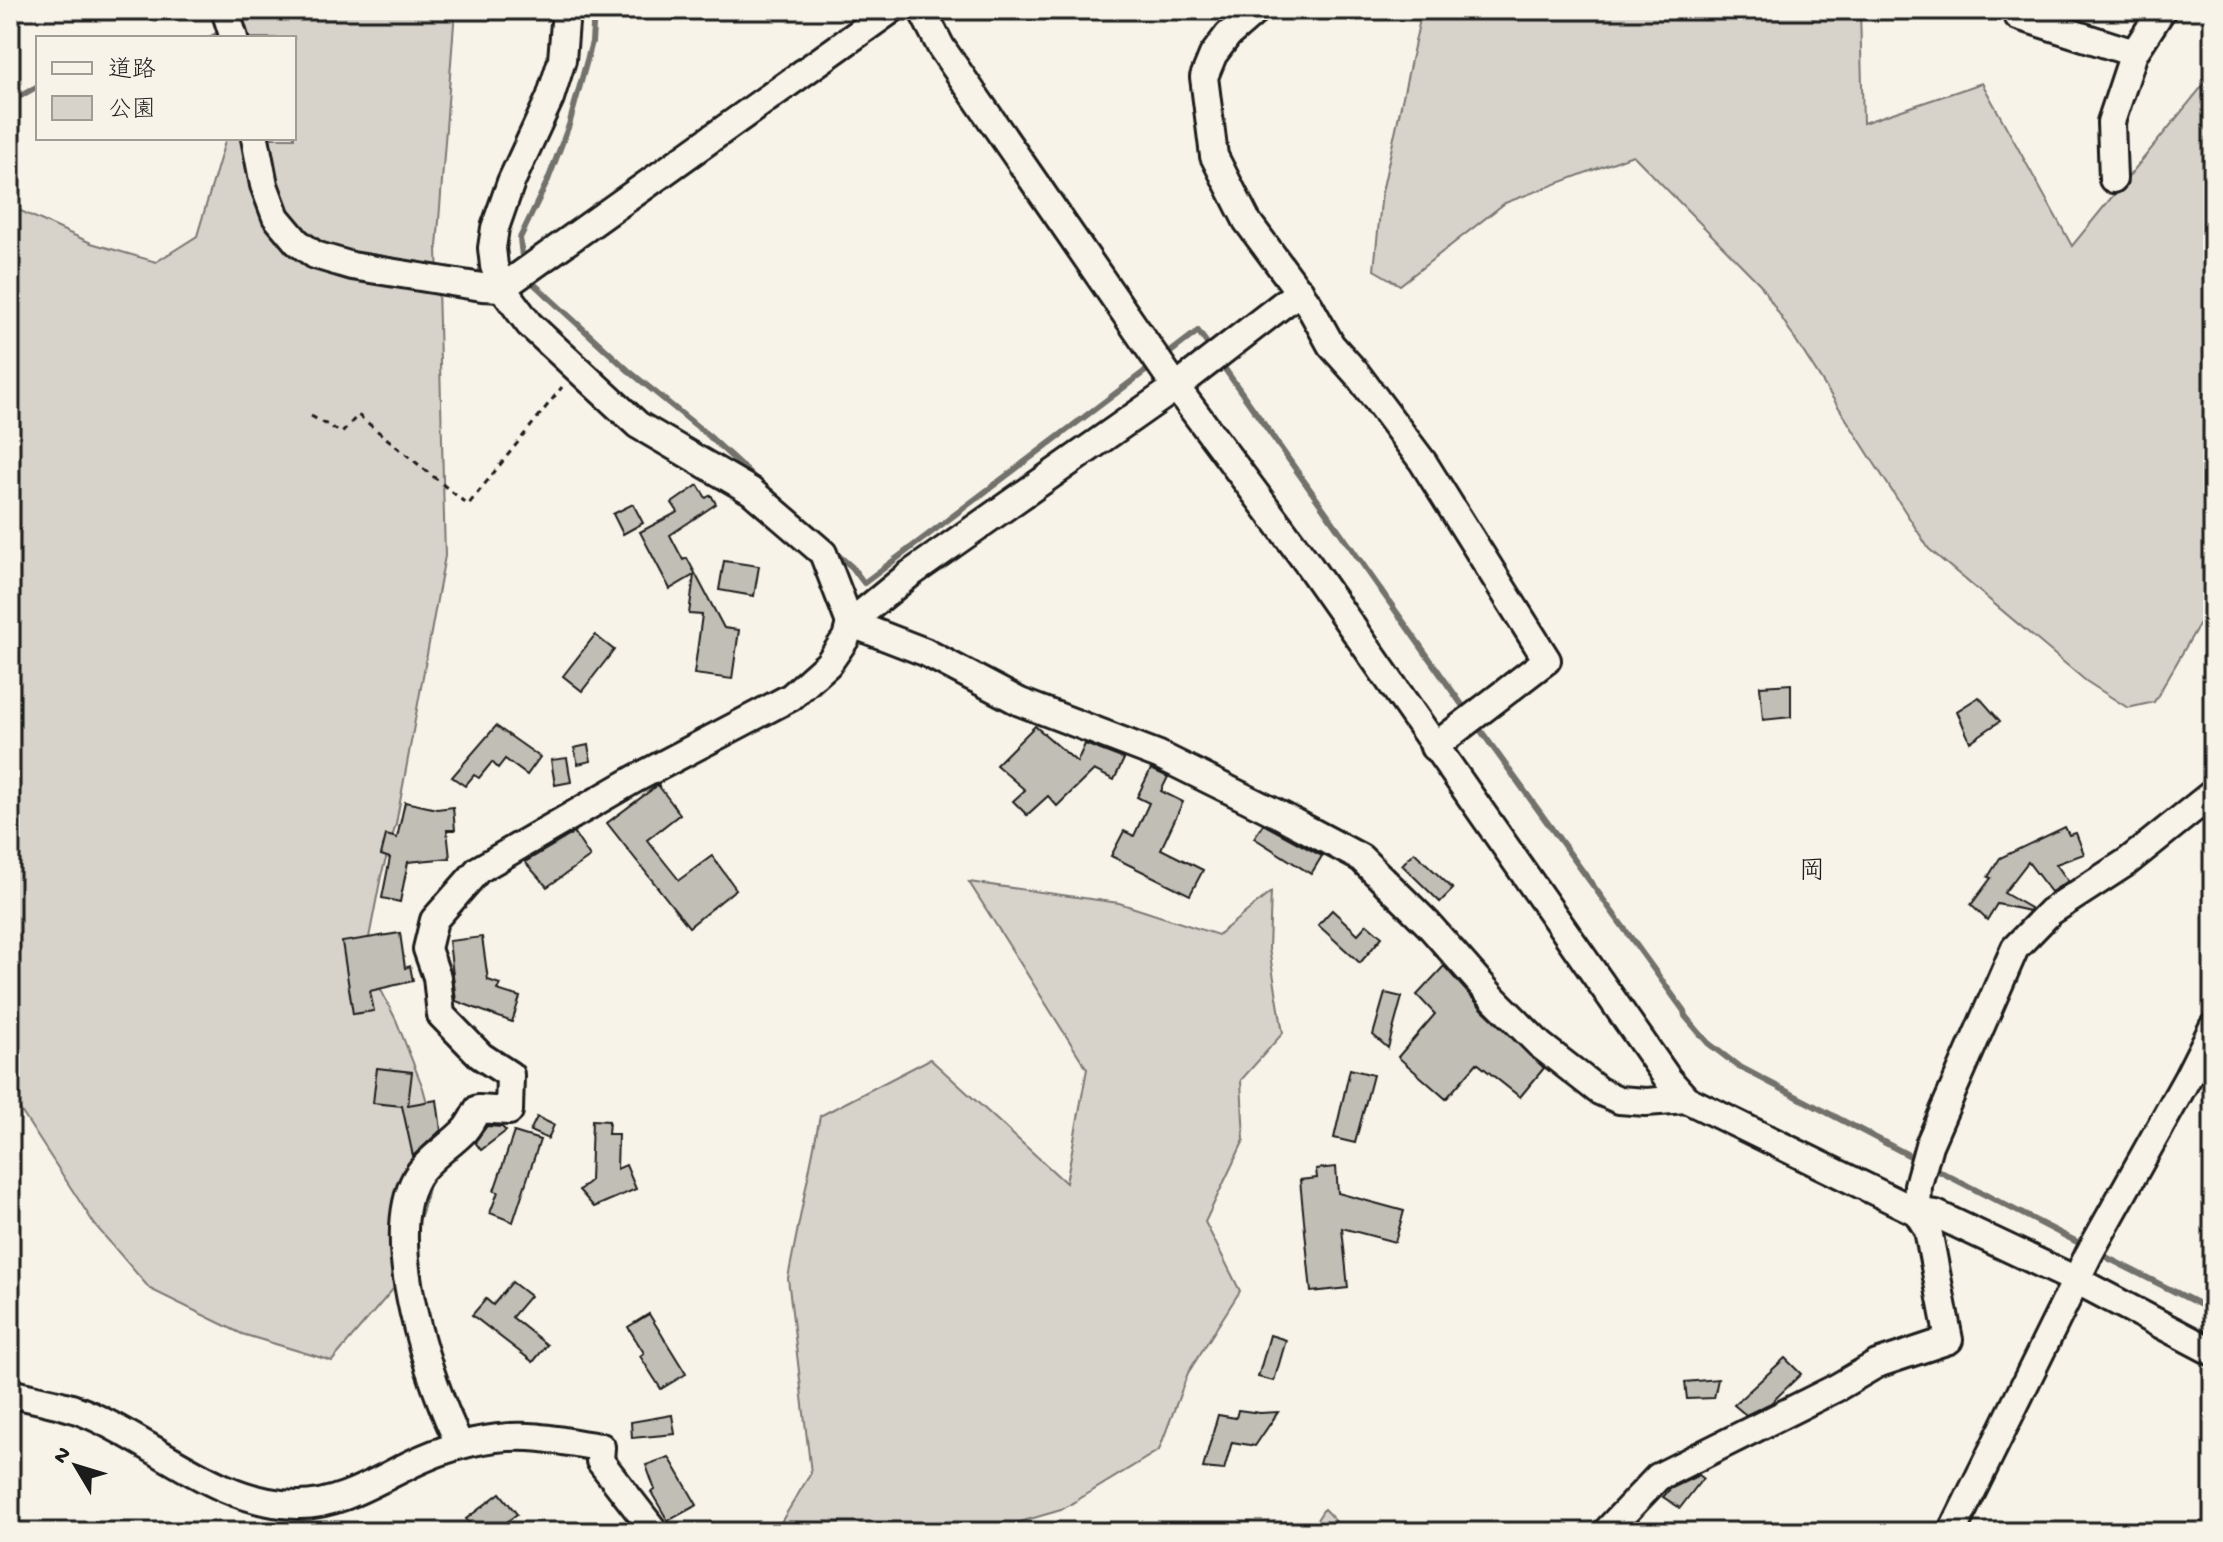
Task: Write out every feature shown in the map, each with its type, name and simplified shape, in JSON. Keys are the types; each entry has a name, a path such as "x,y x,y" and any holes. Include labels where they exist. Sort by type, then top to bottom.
{"street":[{"path":"225,10 233,36"},
{"path":"566,10 562,60 550,98 511,182 495,228 493,257 502,288 529,324 638,425 751,491 823,553 850,623 925,652 1020,702 1159,755 1361,858 1428,924 1494,999 1540,1045 1599,1091 1619,1100 1646,1102 1686,1099"},
{"path":"255,140 264,185 276,217 297,242 315,255 352,266 502,288 891,10"},
{"path":"922,10 941,47 1176,387 1308,564 1668,1079 1686,1099 1917,1212 1936,1214 2076,1280 2213,1352"},
{"path":"1252,10 1251,15 1228,35 1213,55 1204,77 1214,156 1247,221 1300,291 1331,345 1357,374 1423,462 1547,660 1434,747"},
{"path":"2113,179 2111,122 2134,53 2162,10"},
{"path":"2018,16 2134,53"},
{"path":"460,1445 449,1423 408,1294 405,1233 409,1196 417,1176 467,1128 478,1109 509,1111 510,1075 481,1056 441,1015 437,977 427,949 434,920 478,870 635,779 791,697 828,664 846,638 850,623 910,574 1176,387 1300,291"},
{"path":"1606,1532 1658,1477 1836,1388 1877,1364 1949,1340 1928,1230 1917,1212 1918,1185 1929,1145 2015,948 2050,912 2127,862 2213,793"},
{"path":"1952,1532 2076,1280 2213,1027"},
{"path":"10,1393 90,1414 210,1482 253,1498 287,1505 340,1497 460,1445 528,1437 601,1447 600,1461 655,1532"}],"path":[{"path":"311,416 342,433 358,415 468,505 577,368"}],"green space":[{"path":"242,10 455,10 437,247 445,556 396,824 381,876 365,958 396,1020 423,1088 438,1143 423,1210 394,1288 332,1361 242,1334 150,1289 95,1225 10,1094 10,206 91,243 156,262 197,236 225,140 296,140 296,36 248,36"},
{"path":"1422,10 1860,10 1863,123 1982,83 2072,246 2213,73 2213,600 2154,702 2128,708 2086,681 1929,549 1760,284 1633,155 1505,203 1400,285 1374,270 1382,192"},
{"path":"969,882 1119,903 1218,935 1271,892 1269,949 1283,1033 1241,1080 1244,1140 1205,1222 1240,1291 1188,1373 1159,1450 1061,1510 1006,1526 1013,1532 775,1532 811,1473 788,1278 820,1116 930,1059 1066,1183 1087,1069"},
{"path":"1324,1509 1346,1532 1309,1532"}],"building":[{"path":"698,485 706,498 711,495 716,504 670,535 683,560 687,558 724,628 739,630 732,679 694,674 702,615 689,614 694,575 670,589 640,532 678,512 672,503"},
{"path":"633,504 643,523 623,534 613,514"},
{"path":"724,561 759,566 754,596 719,590"},
{"path":"595,635 614,650 582,691 563,676"},
{"path":"1791,684 1791,717 1763,720 1760,686"},
{"path":"1979,697 2000,721 1970,742 1957,711"},
{"path":"496,726 540,757 527,775 505,759 498,768 492,762 479,778 474,775 465,786 452,777"},
{"path":"1035,726 1077,762 1085,744 1124,759 1114,780 1094,770 1057,806 1048,796 1027,815 1013,801 1025,790 996,765"},
{"path":"588,745 591,761 578,764 574,748"},
{"path":"567,758 571,782 555,785 551,760"},
{"path":"1151,769 1168,777 1161,791 1183,802 1161,849 1203,870 1190,895 1111,856 1124,831 1134,836 1149,803 1137,797"},
{"path":"658,785 680,814 647,840 679,880 712,856 736,889 689,927 607,823"},
{"path":"405,802 437,809 453,807 455,830 447,830 450,858 408,862 400,902 382,898 390,858 381,855 386,835 397,838"},
{"path":"1263,824 1322,856 1311,874 1254,838"},
{"path":"2065,827 2069,835 2076,833 2084,854 2056,864 2068,881 2051,892 2028,862 2004,893 2030,908 2029,911 1997,904 1987,920 1971,905 1991,878 1988,877 2000,858"},
{"path":"574,833 590,857 547,887 525,862"},
{"path":"1414,852 1453,889 1440,902 1402,865"},
{"path":"1332,910 1358,934 1367,924 1382,937 1360,963 1318,925"},
{"path":"400,933 405,968 410,966 413,981 370,991 374,1011 353,1014 342,942"},
{"path":"482,937 488,980 500,984 497,990 520,997 512,1022 456,1001 449,941"},
{"path":"1444,966 1483,1010 1544,1068 1520,1097 1477,1063 1446,1099 1398,1057 1435,1014 1417,995"},
{"path":"1385,993 1402,997 1388,1048 1373,1035"},
{"path":"377,1068 412,1072 408,1105 437,1100 441,1130 413,1156 402,1106 373,1103"},
{"path":"1350,1069 1373,1075 1355,1143 1334,1138"},
{"path":"537,1117 554,1125 548,1139 530,1131"},
{"path":"592,1120 609,1121 608,1134 618,1134 617,1169 626,1165 636,1189 594,1207 579,1190 590,1181"},
{"path":"487,1126 502,1127 506,1131 481,1150 475,1142"},
{"path":"514,1132 540,1140 513,1222 490,1213 498,1192 494,1191"},
{"path":"1336,1167 1338,1193 1404,1211 1395,1242 1342,1228 1348,1288 1311,1292 1300,1180 1317,1178 1316,1169"},
{"path":"512,1282 530,1296 512,1317 547,1345 533,1362 472,1315 486,1299 493,1305"},
{"path":"649,1314 686,1374 661,1389 640,1356 644,1353 628,1327"},
{"path":"1270,1335 1286,1340 1274,1381 1258,1377"},
{"path":"1785,1358 1801,1374 1771,1403 1746,1415 1734,1405"},
{"path":"1718,1379 1714,1398 1687,1399 1685,1382"},
{"path":"1238,1410 1278,1412 1255,1446 1232,1442 1224,1470 1203,1468 1218,1415 1236,1418"},
{"path":"672,1415 675,1434 632,1438 631,1422"},
{"path":"669,1457 697,1505 668,1521 651,1492 655,1490 646,1465"},
{"path":"1699,1475 1703,1478 1680,1508 1663,1497 1670,1489"},
{"path":"500,1493 517,1514 508,1521 511,1524 501,1532 476,1532 466,1519"}],"waterway":[{"path":"237,21 246,10"},
{"path":"523,266 520,238 548,180 569,125 592,42 594,10"},
{"path":"214,36 225,30"},
{"path":"10,102 36,87"},
{"path":"529,276 629,371 709,436 758,481"},
{"path":"1164,357 1198,331 1211,349"},
{"path":"1220,362 1467,712"},
{"path":"831,549 852,567 864,583 1152,366"},
{"path":"1476,724 1685,1016 1708,1043 1738,1066 1918,1160"},
{"path":"1931,1167 2085,1246"},
{"path":"2098,1253 2213,1311"}],"district":[{"name":"岡","path":"1812,869"}]}
